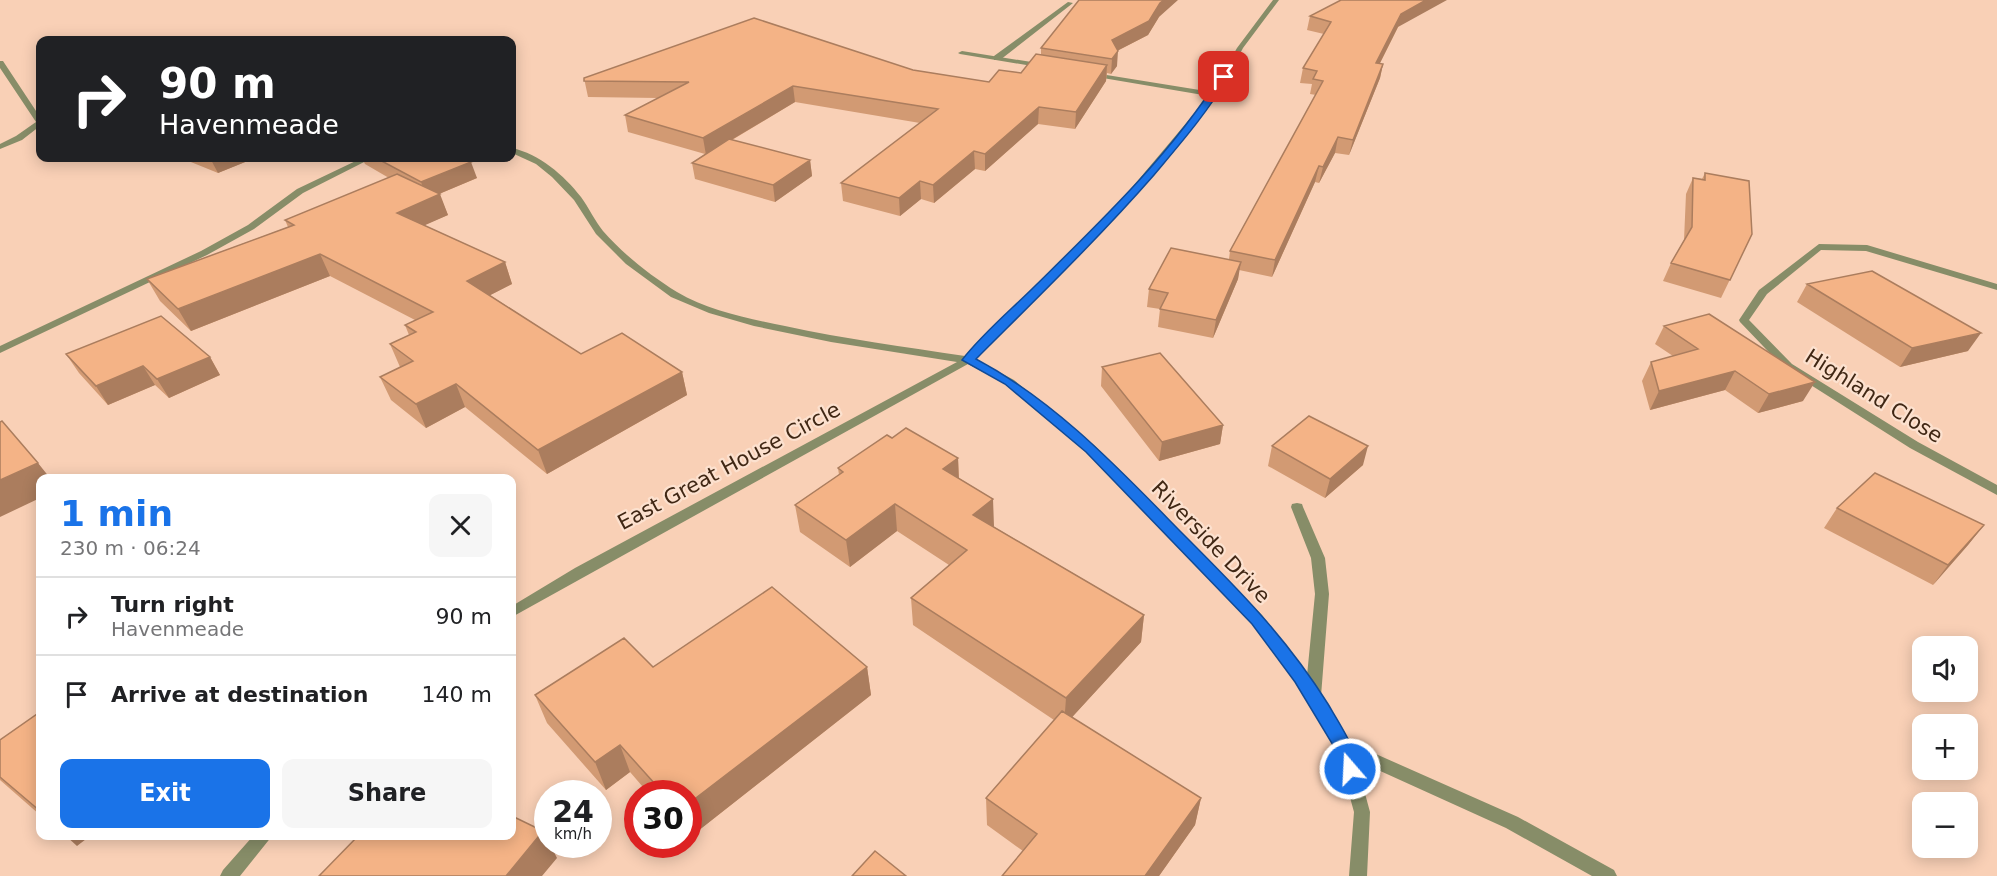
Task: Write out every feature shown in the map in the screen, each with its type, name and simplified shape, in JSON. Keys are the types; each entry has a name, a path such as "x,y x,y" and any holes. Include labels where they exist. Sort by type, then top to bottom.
{"street":[{"name":"East Great House Circle","path":"516,610 968,360 1116,212 1214,95 1240,48 1276,0"},
{"path":"997,58 1070,3"},
{"path":"962,53 1054,68"},
{"path":"0,63 36,116"},
{"path":"1077,72 1214,95"},
{"path":"0,147 36,124"},
{"name":"Riverside Drive","path":"516,152 539,162 555,175 577,198 599,232 629,262 675,295 713,311 754,323 831,339 968,360 1010,382 1091,449 1257,620 1313,696 1345,748 1362,812 1358,876"},
{"path":"0,350 204,254 251,227 300,191 360,162"},
{"name":"Highland Close","path":"1997,287 1924,263 1867,248 1819,247 1763,292 1744,320 1788,366 1914,445 1997,491"},
{"path":"1297,507 1318,558 1322,594 1313,696"},
{"path":"1345,748 1455,795 1566,850 1608,876"},
{"path":"229,876 260,840"}],"building":[{"path":"1079,0 1164,0 1149,21 1112,40 1118,51 1112,59 1041,48"},
{"path":"1341,0 1426,0 1401,14 1376,63 1383,64 1353,140 1338,137 1323,167 1319,166 1275,260 1230,251 1323,81 1313,79 1317,71 1303,68 1331,22 1310,16"},
{"path":"754,18 913,70 989,82 999,70 1021,73 1036,54 1107,65 1076,112 1039,107 985,154 974,151 933,185 920,181 899,198 841,183 938,109 793,86 703,138 625,115 689,82 584,81 584,78"},
{"path":"729,139 810,160 773,185 692,163"},
{"path":"384,162 471,162 421,182"},
{"path":"1705,173 1749,181 1752,234 1730,280 1671,263 1692,227 1693,178 1705,180"},
{"path":"397,174 440,194 397,213 505,262 467,281 581,354 622,333 682,372 538,450 456,384 416,404 380,377 413,361 390,344 416,332 405,325 433,312 320,254 178,309 147,279 294,225 285,220"},
{"path":"1171,248 1241,262 1216,320 1160,309 1168,293 1149,289"},
{"path":"1872,271 1981,333 1912,348 1807,284"},
{"path":"1709,314 1815,382 1769,394 1735,371 1659,391 1651,362 1698,349 1664,326"},
{"path":"161,316 210,357 157,379 143,366 96,386 66,354"},
{"path":"1160,353 1223,425 1162,442 1102,367"},
{"path":"1309,416 1368,446 1330,479 1272,446"},
{"path":"2,421 38,463 0,480 0,422"},
{"path":"906,428 958,458 943,469 993,499 973,515 1144,615 1066,698 911,598 967,550 895,504 846,540 795,505 843,472 838,468 887,435 892,438"},
{"path":"1875,473 1984,525 1948,565 1837,508"},
{"path":"772,587 867,667 702,793 702,780 651,780 620,745 595,762 535,695 624,638 653,667"},
{"path":"1062,711 1201,798 1145,876 1002,876 1037,834 986,798"},
{"path":"36,715 36,808 0,777 0,740"},
{"path":"516,818 534,827 534,842 506,876 319,876 354,840 516,840"},
{"path":"875,851 906,876 852,876"}],"route":[{"path":"1224,77 1214,95 1116,212 968,360 1010,382 1091,449 1257,620 1302,677 1345,748 1350,769"}]}
